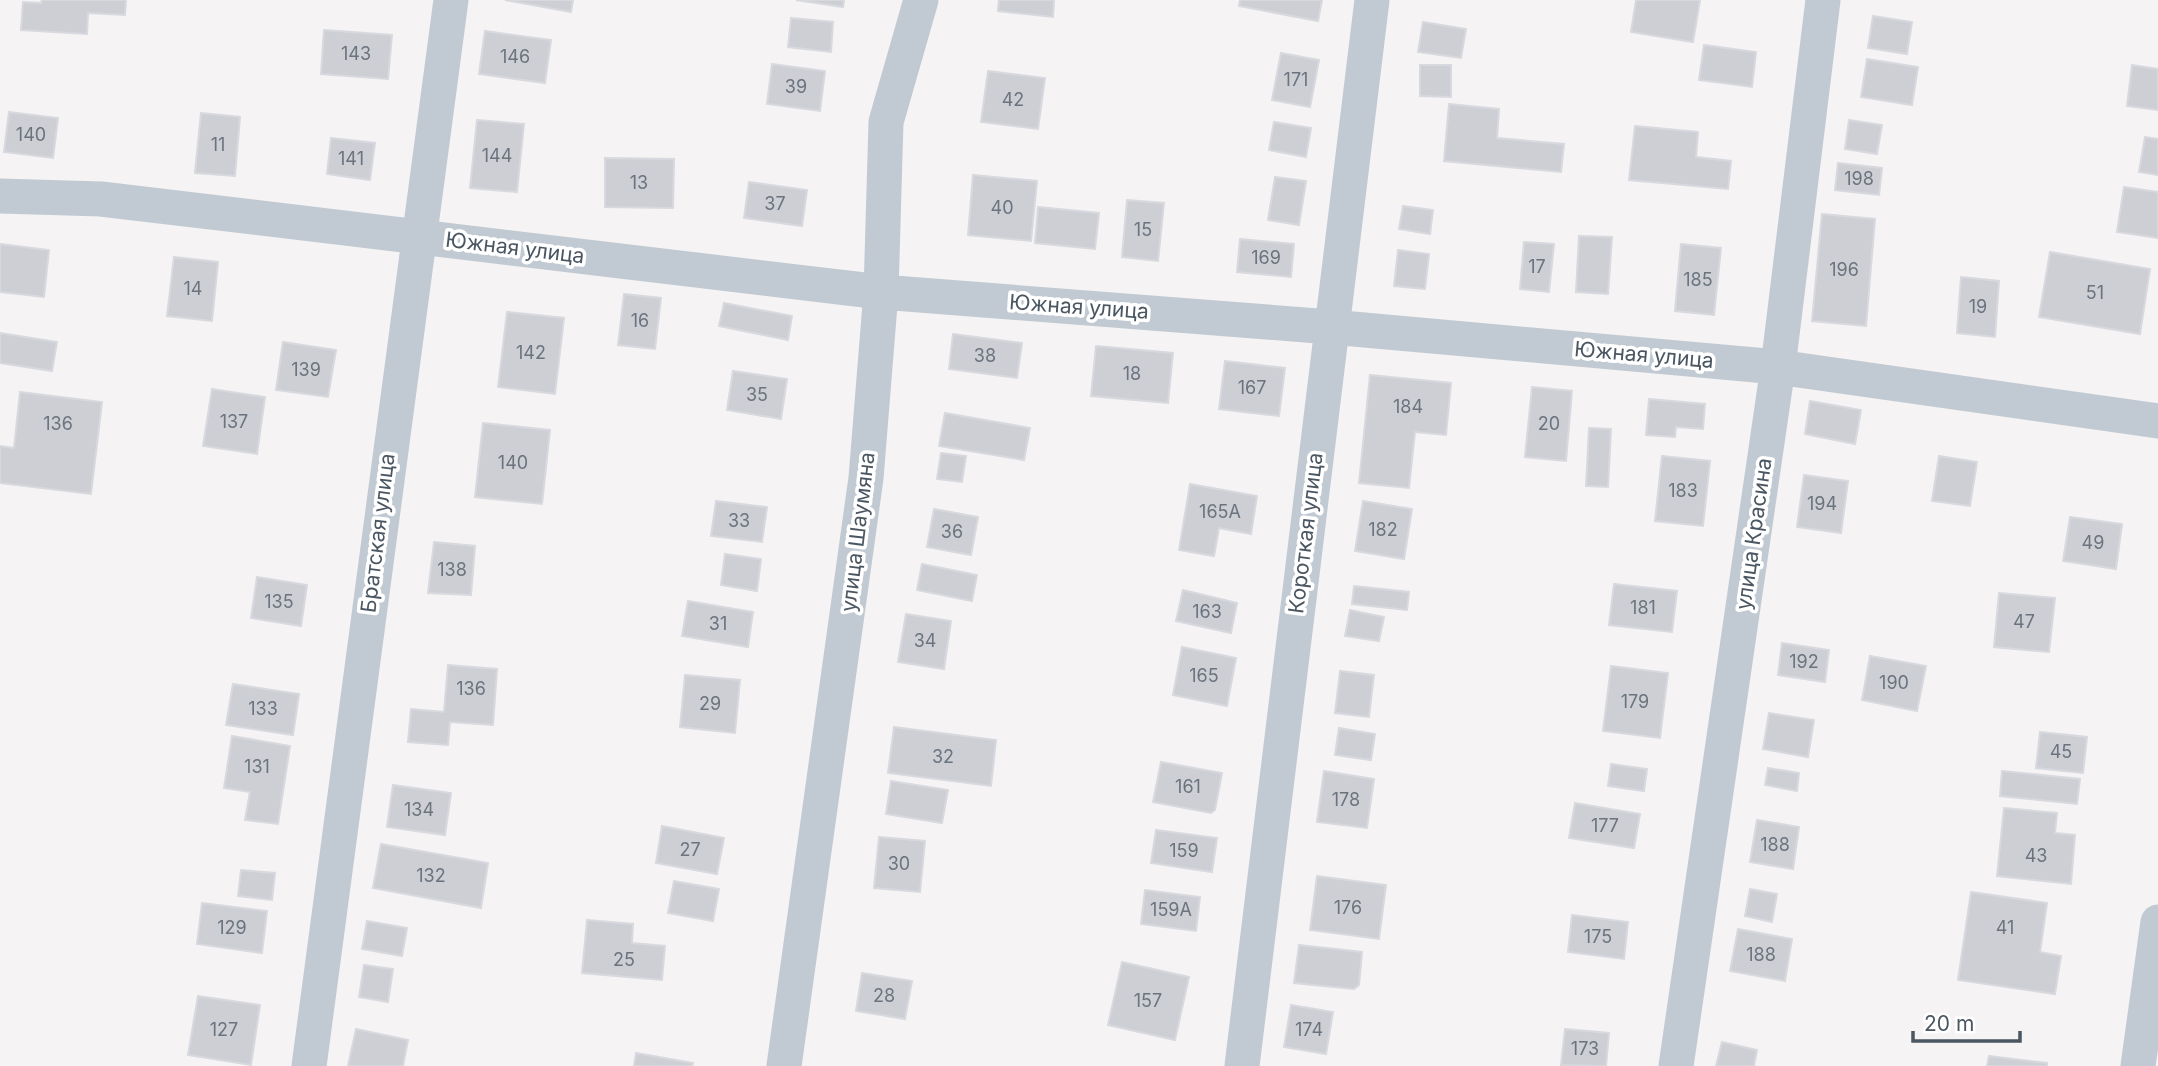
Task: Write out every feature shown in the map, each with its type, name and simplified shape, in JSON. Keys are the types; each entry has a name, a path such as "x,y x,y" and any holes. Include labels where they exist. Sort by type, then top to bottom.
{"street":[{"name":"Братская улица","path":"309,1066 417,236 451,0"},
{"name":"улица Шаумяна","path":"784,1066 866,478 881,292 886,122 921,0"},
{"name":"Короткая улица","path":"1242,1066 1372,0"},
{"name":"улица Красина","path":"1676,1066 1779,367 1824,0"},
{"name":"Южная улица","path":"0,197 101,199 881,292 1331,327 1779,367 2158,421"},
{"path":"2138,1066 2158,922"}],"building":[{"path":"42,0 126,0 125,15 88,13 87,34 21,30 23,2 41,3"},
{"path":"505,0 573,0 571,12"},
{"path":"796,0 844,0 843,7"},
{"path":"999,0 1054,0 1053,17 998,11"},
{"path":"1240,0 1322,0 1318,21 1239,6"},
{"path":"1636,0 1700,0 1693,42 1631,32"},
{"path":"1873,16 1912,22 1907,54 1868,48"},
{"path":"791,18 833,22 831,52 788,47"},
{"path":"1423,22 1466,29 1461,58 1418,52"},
{"path":"324,30 392,35 388,79 321,74"},
{"path":"485,31 551,40 545,83 479,74"},
{"path":"1704,45 1756,52 1752,87 1699,80"},
{"path":"1281,53 1319,60 1310,107 1272,100"},
{"path":"1867,59 1918,67 1912,105 1861,97"},
{"path":"772,64 825,71 820,111 767,104"},
{"path":"1420,65 1451,65 1451,97 1420,96"},
{"path":"2132,65 2158,69 2158,110 2127,106"},
{"path":"988,71 1045,78 1038,129 981,122"},
{"path":"1449,104 1499,109 1497,138 1564,144 1561,172 1444,161"},
{"path":"9,112 58,118 53,158 4,152"},
{"path":"201,113 240,117 235,176 195,173"},
{"path":"477,120 524,124 517,192 470,188"},
{"path":"1849,120 1882,125 1877,154 1845,149"},
{"path":"1274,122 1311,128 1306,157 1269,150"},
{"path":"1635,126 1698,132 1696,157 1731,161 1728,189 1629,180"},
{"path":"2145,137 2158,139 2158,175 2139,172"},
{"path":"331,138 375,143 370,180 327,174"},
{"path":"605,158 674,159 673,208 605,207"},
{"path":"1838,163 1882,168 1879,195 1835,190"},
{"path":"973,175 1037,181 1031,241 968,235"},
{"path":"1275,177 1306,181 1299,225 1268,220"},
{"path":"749,182 807,190 802,226 744,218"},
{"path":"2124,187 2158,192 2158,238 2117,232"},
{"path":"1127,200 1164,203 1158,261 1122,257"},
{"path":"1403,206 1433,210 1430,234 1399,229"},
{"path":"1038,207 1099,213 1095,249 1035,243"},
{"path":"1822,214 1875,219 1866,326 1812,321"},
{"path":"1579,236 1612,237 1608,294 1576,292"},
{"path":"1240,239 1294,244 1291,277 1237,272"},
{"path":"1524,242 1554,244 1549,292 1520,289"},
{"path":"0,244 49,250 44,297 0,292"},
{"path":"1681,244 1721,248 1714,315 1675,311"},
{"path":"1398,250 1429,254 1425,289 1394,286"},
{"path":"2050,252 2150,269 2140,334 2039,317"},
{"path":"174,257 218,262 212,321 167,316"},
{"path":"1961,277 1999,281 1995,337 1957,333"},
{"path":"624,294 661,298 655,349 618,345"},
{"path":"724,303 792,316 788,340 719,326"},
{"path":"507,312 564,318 555,394 498,387"},
{"path":"0,333 57,342 52,371 0,363"},
{"path":"953,334 1022,343 1017,378 949,369"},
{"path":"283,342 336,350 328,397 276,390"},
{"path":"1096,346 1173,353 1168,403 1091,396"},
{"path":"1225,361 1285,368 1279,416 1219,409"},
{"path":"733,371 787,379 781,419 727,410"},
{"path":"1370,375 1451,383 1446,435 1415,432 1409,488 1359,483"},
{"path":"1532,387 1572,391 1566,461 1525,457"},
{"path":"212,389 265,397 257,454 203,446"},
{"path":"20,392 102,402 91,494 0,483 0,446 14,448"},
{"path":"1649,399 1705,404 1703,429 1676,427 1675,437 1646,435"},
{"path":"1810,401 1861,410 1855,444 1805,434"},
{"path":"945,413 1030,428 1024,460 939,446"},
{"path":"483,423 550,430 542,504 475,497"},
{"path":"1589,428 1611,429 1608,487 1586,486"},
{"path":"941,453 966,456 962,482 937,479"},
{"path":"1662,456 1710,461 1703,526 1655,521"},
{"path":"1939,456 1977,462 1970,506 1932,501"},
{"path":"1804,475 1848,481 1841,533 1797,527"},
{"path":"1190,484 1257,496 1251,534 1219,528 1214,556 1179,550"},
{"path":"716,501 767,507 762,542 711,536"},
{"path":"1363,501 1412,509 1404,559 1355,551"},
{"path":"934,509 978,517 971,555 927,547"},
{"path":"2070,517 2122,524 2116,569 2063,561"},
{"path":"434,542 475,546 471,595 428,593"},
{"path":"725,554 761,559 757,591 721,585"},
{"path":"922,564 977,575 972,601 917,590"},
{"path":"257,577 307,585 301,626 251,618"},
{"path":"1614,584 1677,591 1672,632 1609,625"},
{"path":"1354,586 1409,592 1407,610 1352,604"},
{"path":"1183,590 1237,603 1231,633 1176,621"},
{"path":"1999,593 2055,598 2049,652 1994,647"},
{"path":"688,601 753,612 748,647 682,636"},
{"path":"1350,610 1384,617 1379,641 1345,636"},
{"path":"906,614 951,621 944,669 898,662"},
{"path":"1782,643 1829,650 1825,682 1778,675"},
{"path":"1182,647 1236,658 1227,706 1173,695"},
{"path":"1870,656 1926,666 1917,711 1862,700"},
{"path":"448,665 497,669 493,725 450,722 448,745 408,742 411,709 444,712"},
{"path":"1611,666 1668,673 1660,738 1603,731"},
{"path":"1340,671 1374,675 1369,717 1335,713"},
{"path":"685,675 740,680 735,733 680,727"},
{"path":"233,684 299,694 293,735 226,725"},
{"path":"1769,713 1814,720 1808,757 1763,749"},
{"path":"894,727 996,740 991,786 888,773"},
{"path":"1339,728 1375,734 1371,760 1335,755"},
{"path":"2040,732 2087,737 2083,773 2036,768"},
{"path":"232,736 290,746 278,824 245,820 250,792 224,788"},
{"path":"1161,762 1222,773 1215,810 1211,813 1153,802"},
{"path":"1611,764 1647,769 1644,791 1608,786"},
{"path":"1768,768 1799,773 1797,791 1765,785"},
{"path":"1324,771 1374,779 1367,828 1317,822"},
{"path":"2002,771 2080,779 2077,804 2000,796"},
{"path":"891,781 948,790 942,823 886,814"},
{"path":"393,785 451,793 445,835 387,827"},
{"path":"1575,803 1640,814 1634,848 1569,838"},
{"path":"2004,808 2057,813 2055,833 2075,835 2071,884 1997,876"},
{"path":"1757,820 1799,827 1793,869 1750,862"},
{"path":"662,826 724,838 717,874 656,863"},
{"path":"1156,830 1217,838 1212,872 1151,863"},
{"path":"879,837 925,841 920,892 874,888"},
{"path":"381,844 488,863 481,908 373,888"},
{"path":"241,870 275,873 272,900 238,896"},
{"path":"1317,876 1386,885 1379,939 1310,930"},
{"path":"674,881 719,889 713,921 668,913"},
{"path":"1750,889 1777,894 1772,922 1745,916"},
{"path":"1145,890 1200,897 1196,931 1141,924"},
{"path":"1971,892 2047,903 2040,952 2061,956 2055,994 1958,980"},
{"path":"202,903 267,911 262,953 197,944"},
{"path":"1572,915 1628,922 1624,959 1568,952"},
{"path":"587,920 633,924 632,943 665,946 662,980 582,973"},
{"path":"367,921 407,928 402,956 362,949"},
{"path":"1738,929 1792,939 1785,981 1730,971"},
{"path":"1299,945 1362,952 1359,985 1354,989 1294,983"},
{"path":"1122,962 1189,977 1175,1040 1108,1025"},
{"path":"364,965 393,969 388,1002 359,997"},
{"path":"862,973 912,981 905,1019 856,1011"},
{"path":"198,996 260,1005 251,1065 188,1055"},
{"path":"1291,1005 1333,1012 1326,1054 1284,1047"},
{"path":"356,1029 408,1040 403,1066 348,1066"},
{"path":"1565,1029 1609,1033 1606,1066 1561,1065"},
{"path":"1722,1042 1757,1050 1754,1066 1716,1066"},
{"path":"636,1053 693,1063 692,1066 634,1066"},
{"path":"1989,1056 2047,1063 2047,1066 1987,1066"}]}
